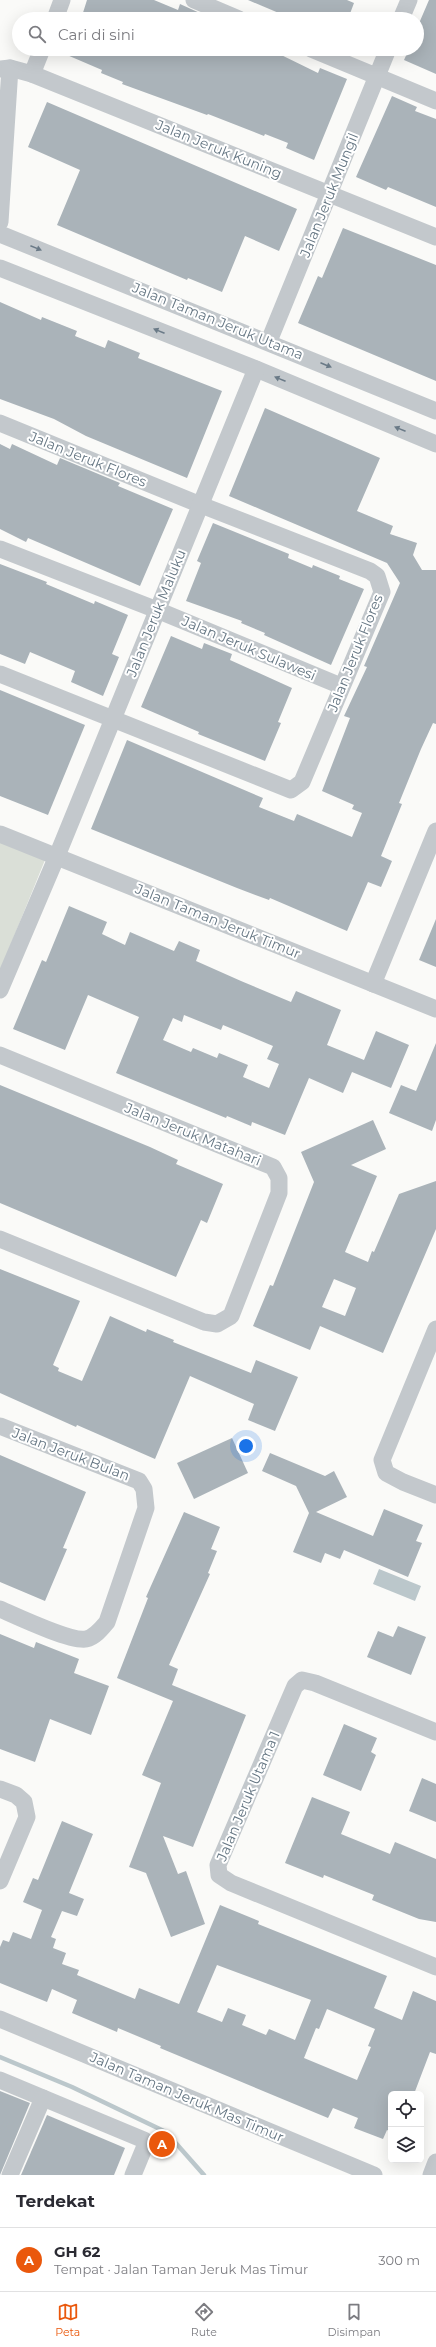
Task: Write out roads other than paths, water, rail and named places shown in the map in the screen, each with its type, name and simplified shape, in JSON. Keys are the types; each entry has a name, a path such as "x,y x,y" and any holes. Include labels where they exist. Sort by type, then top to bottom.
{"street":[{"path":"58,12 62,0"},
{"path":"194,0 222,12"},
{"path":"404,12 409,0"},
{"path":"32,74 39,56"},
{"path":"328,56 436,101"},
{"name":"Jalan Jeruk Mungil","path":"269,341 385,56"},
{"path":"0,222 5,68"},
{"name":"Jalan Jeruk Kuning","path":"5,68 32,74 436,237"},
{"name":"Jalan Taman Jeruk Utama","path":"0,234 269,341 436,411"},
{"path":"0,268 256,369 436,444"},
{"name":"Jalan Jeruk Maluku","path":"57,856 256,369"},
{"name":"Jalan Jeruk Flores","path":"0,423 201,505 370,571 377,576 382,592 341,686 302,782 291,790 0,674"},
{"name":"Jalan Jeruk Sulawesi","path":"0,549 157,610 341,686"},
{"path":"373,984 436,831"},
{"name":"Jalan Taman Jeruk Timur","path":"0,834 436,1009"},
{"path":"0,990 57,856"},
{"name":"Jalan Jeruk Matahari","path":"0,1055 273,1167 279,1178 279,1193 231,1316 217,1324 204,1322 0,1239"},
{"path":"436,1329 382,1460 386,1473 436,1495"},
{"name":"Jalan Jeruk Bulan","path":"0,1426 139,1481 144,1488 146,1508 107,1622 99,1632 86,1639 71,1637 0,1609"},
{"name":"Jalan Jeruk Utama 1","path":"436,1732 315,1683 302,1680 295,1686 218,1865 219,1875 231,1883 436,1967"},
{"path":"0,1789 16,1796 24,1802 27,1817 0,1881"},
{"name":"Jalan Taman Jeruk Mas Timur","path":"0,2019 374,2175"},
{"path":"0,2080 144,2140 145,2146 133,2175"},
{"path":"10,2175 43,2098"},
{"path":"431,2175 436,2162"}],"waterway":[{"path":"0,2057 72,2087 166,2132 204,2175"}],"place":[{"name":"GH 62","path":"162,2144"}]}
